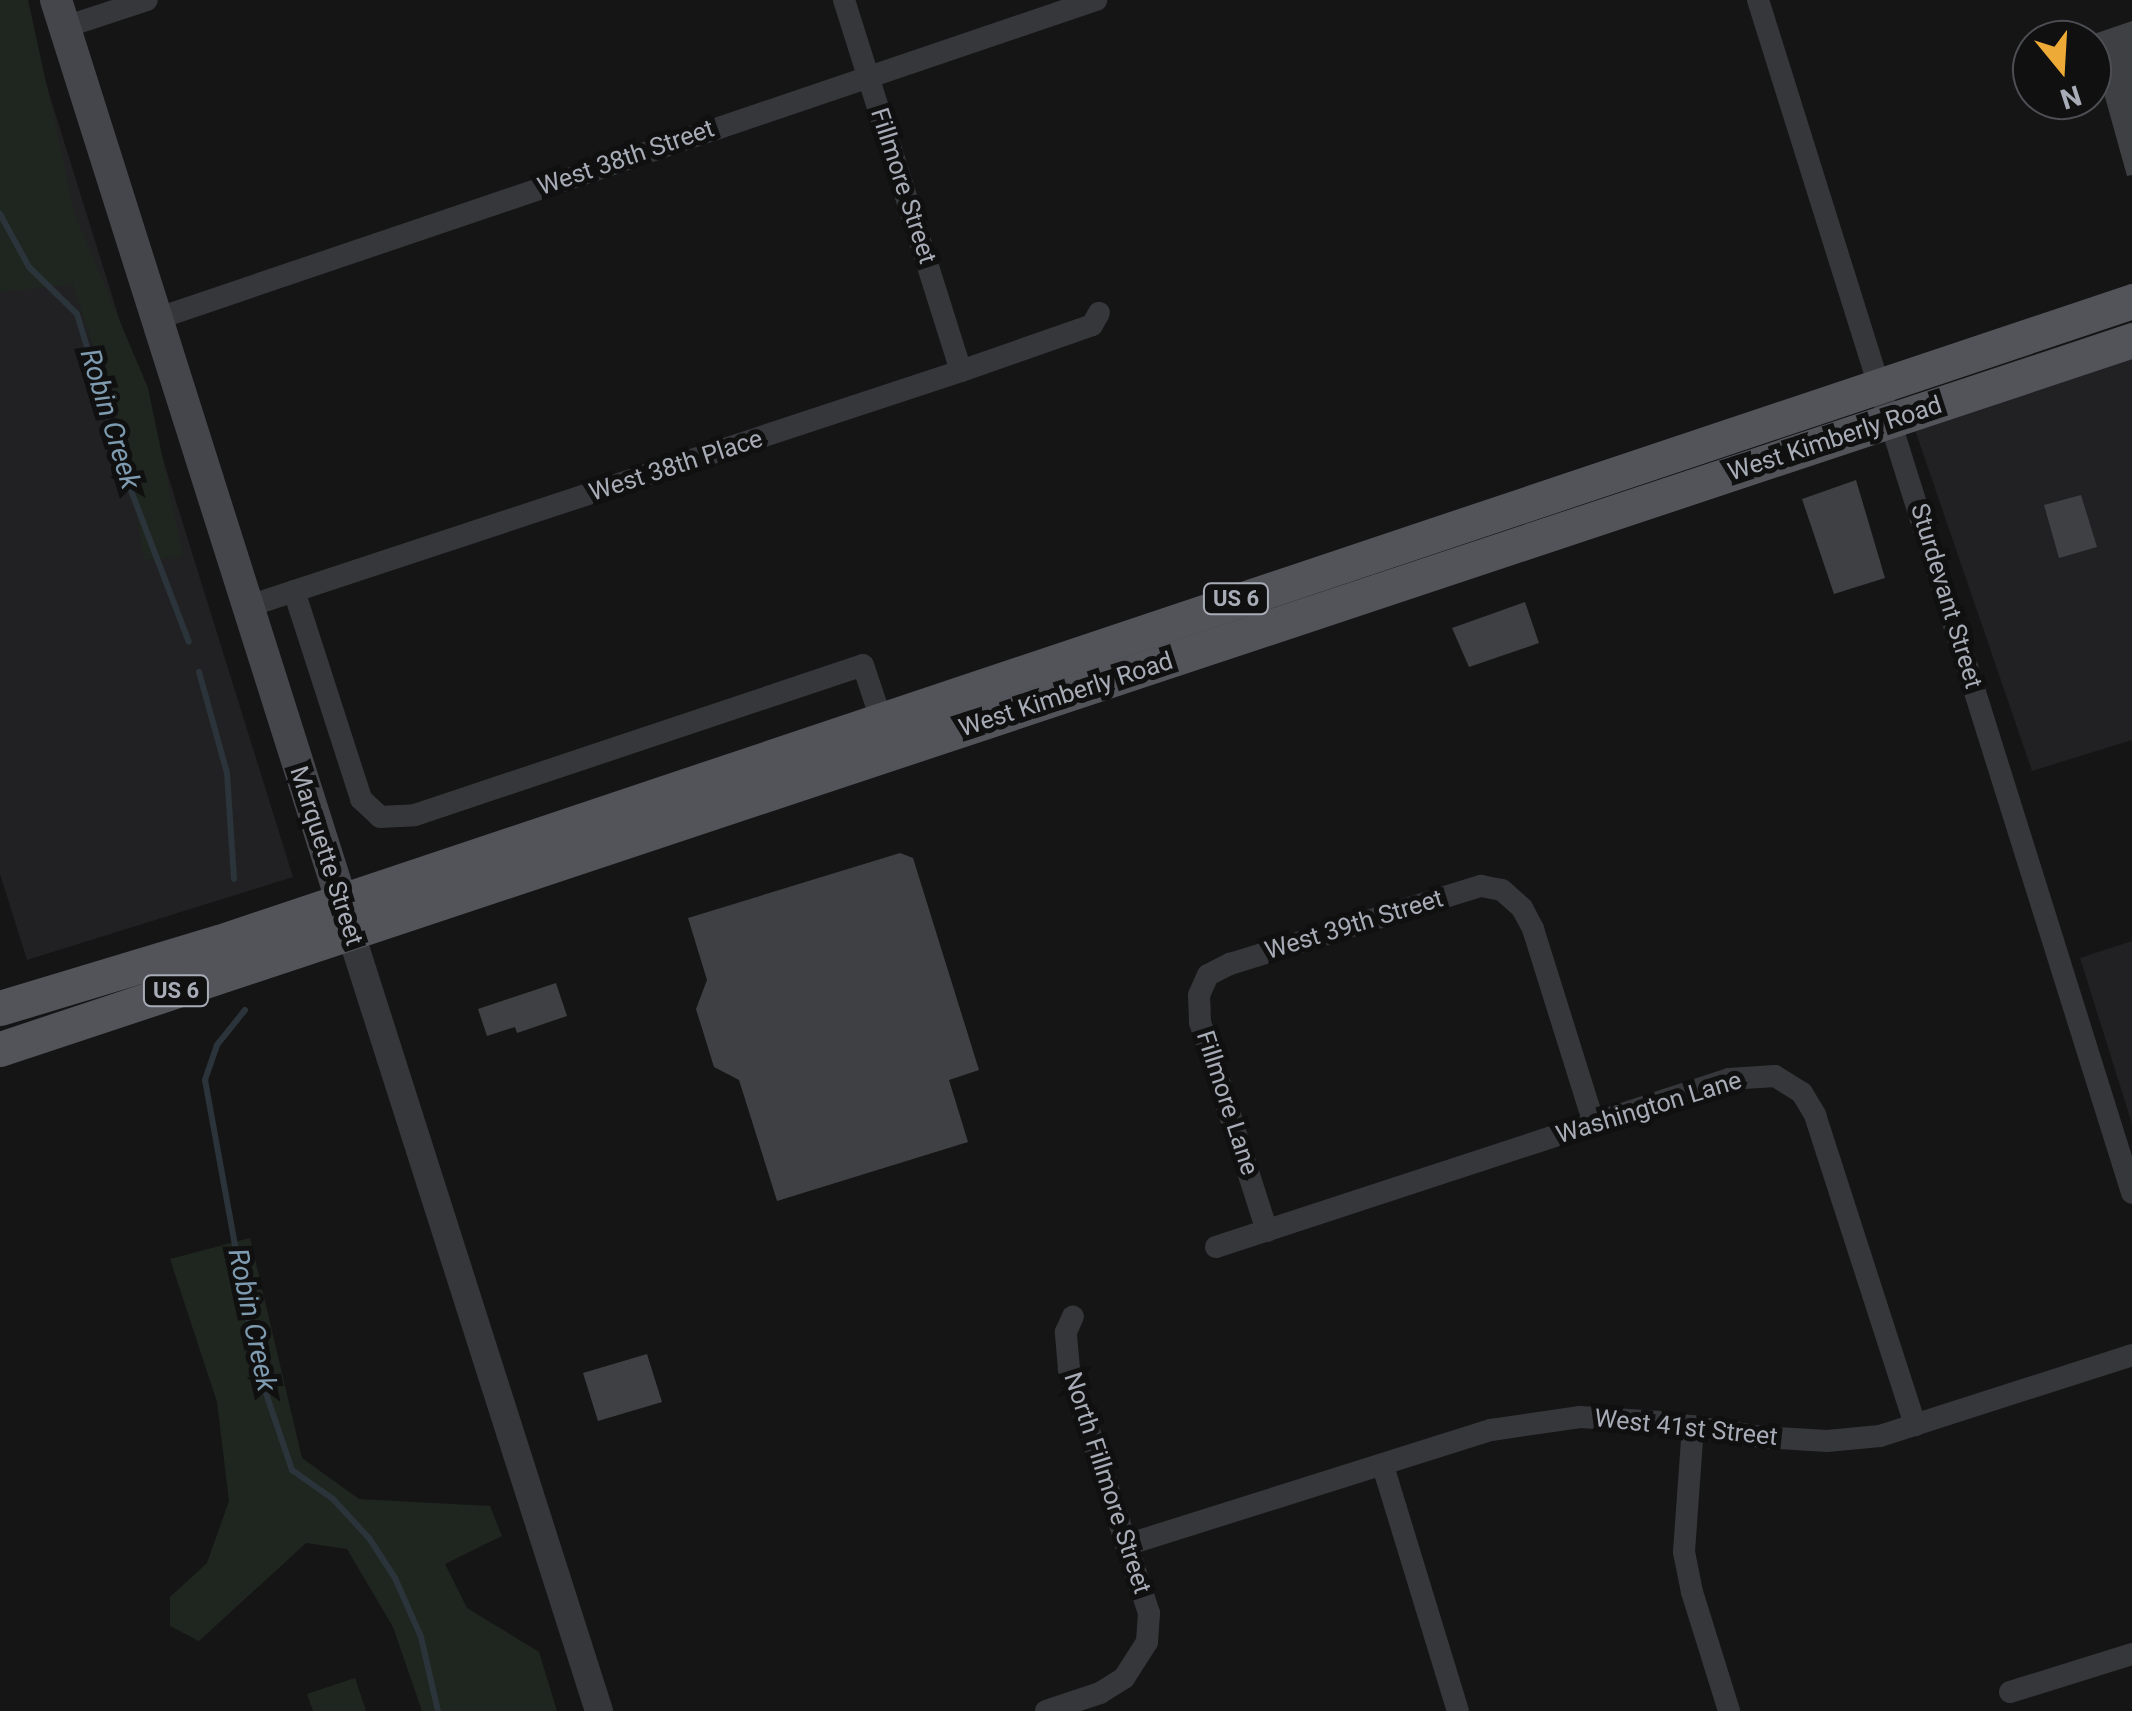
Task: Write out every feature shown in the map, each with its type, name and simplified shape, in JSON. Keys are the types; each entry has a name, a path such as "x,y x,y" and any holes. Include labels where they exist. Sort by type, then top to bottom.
{"main road":[{"name":"Marquette Street","path":"60,14 346,918"},
{"name":"West Kimberly Road","path":"0,1049 881,719 2132,300"},
{"name":"West Kimberly Road","path":"0,1008 346,918 2132,340"}],"street":[{"path":"60,14 147,0"},
{"name":"Fillmore Street","path":"844,0 962,371"},
{"name":"West 38th Street","path":"156,319 1096,0"},
{"name":"Sturdevant Street","path":"1758,0 2132,1193"},
{"name":"West 38th Place","path":"246,607 962,371 1092,325 1099,313"},
{"name":"Marquette Street","path":"294,591 362,799 380,817 415,815 863,665 881,719"},
{"name":"West 39th Street","path":"1208,975 1230,964 1481,886 1502,890 1533,928 1594,1124"},
{"name":"Marquette Street","path":"346,918 599,1711"},
{"name":"Fillmore Lane","path":"1208,975 1199,996 1200,1022 1268,1231"},
{"name":"Washington Lane","path":"1216,1247 1729,1079 1775,1076 1802,1093 1814,1115 1915,1425"},
{"name":"North Fillmore Street","path":"1046,1711 1100,1694 1124,1678 1138,1662 1147,1642 1149,1613 1069,1369 1066,1332 1073,1316"},
{"name":"West 41st Street","path":"1126,1545 1491,1430 1580,1417 1827,1441 1880,1436 2132,1355"},
{"path":"1692,1426 1684,1552 1728,1711"},
{"path":"1383,1466 1458,1711"},
{"path":"2010,1692 2132,1654"}],"shaded area":[{"path":"0,0 20,0 293,877 27,960 0,874"},
{"path":"0,0 28,0 75,215 148,388 183,556 144,560 127,450 73,284 0,292"},
{"path":"2132,354 2132,740 2032,771 1914,427"},
{"path":"2132,941 2132,1124 2080,958"},
{"path":"250,1238 302,1458 359,1499 490,1506 502,1536 445,1564 467,1608 539,1652 557,1711 422,1711 393,1627 347,1549 306,1543 199,1641 170,1626 170,1597 207,1563 229,1501 217,1402 170,1259"},
{"path":"355,1678 366,1711 313,1711 307,1694"}],"building":[{"path":"2132,21 2132,175 2127,176 2111,120 2112,28"},
{"path":"1856,480 1885,578 1834,594 1802,499"},
{"path":"2081,495 2097,547 2059,558 2044,505"},
{"path":"1525,602 1539,643 1469,667 1452,628"},
{"path":"900,853 913,858 979,1070 949,1080 968,1142 777,1201 739,1080 714,1067 696,1009 707,980 688,918"},
{"path":"556,983 567,1016 517,1033 515,1027 487,1036 478,1009"},
{"path":"647,1354 662,1402 598,1421 583,1373"}],"waterway":[{"name":"Robin Creek","path":"0,214 29,267 77,314 127,480 189,642"},
{"name":"Robin Creek","path":"199,672 227,773 234,879"},
{"name":"Robin Creek","path":"245,1010 217,1045 205,1080 257,1367 292,1470 333,1499 369,1538 395,1578 421,1637 438,1711"}]}
